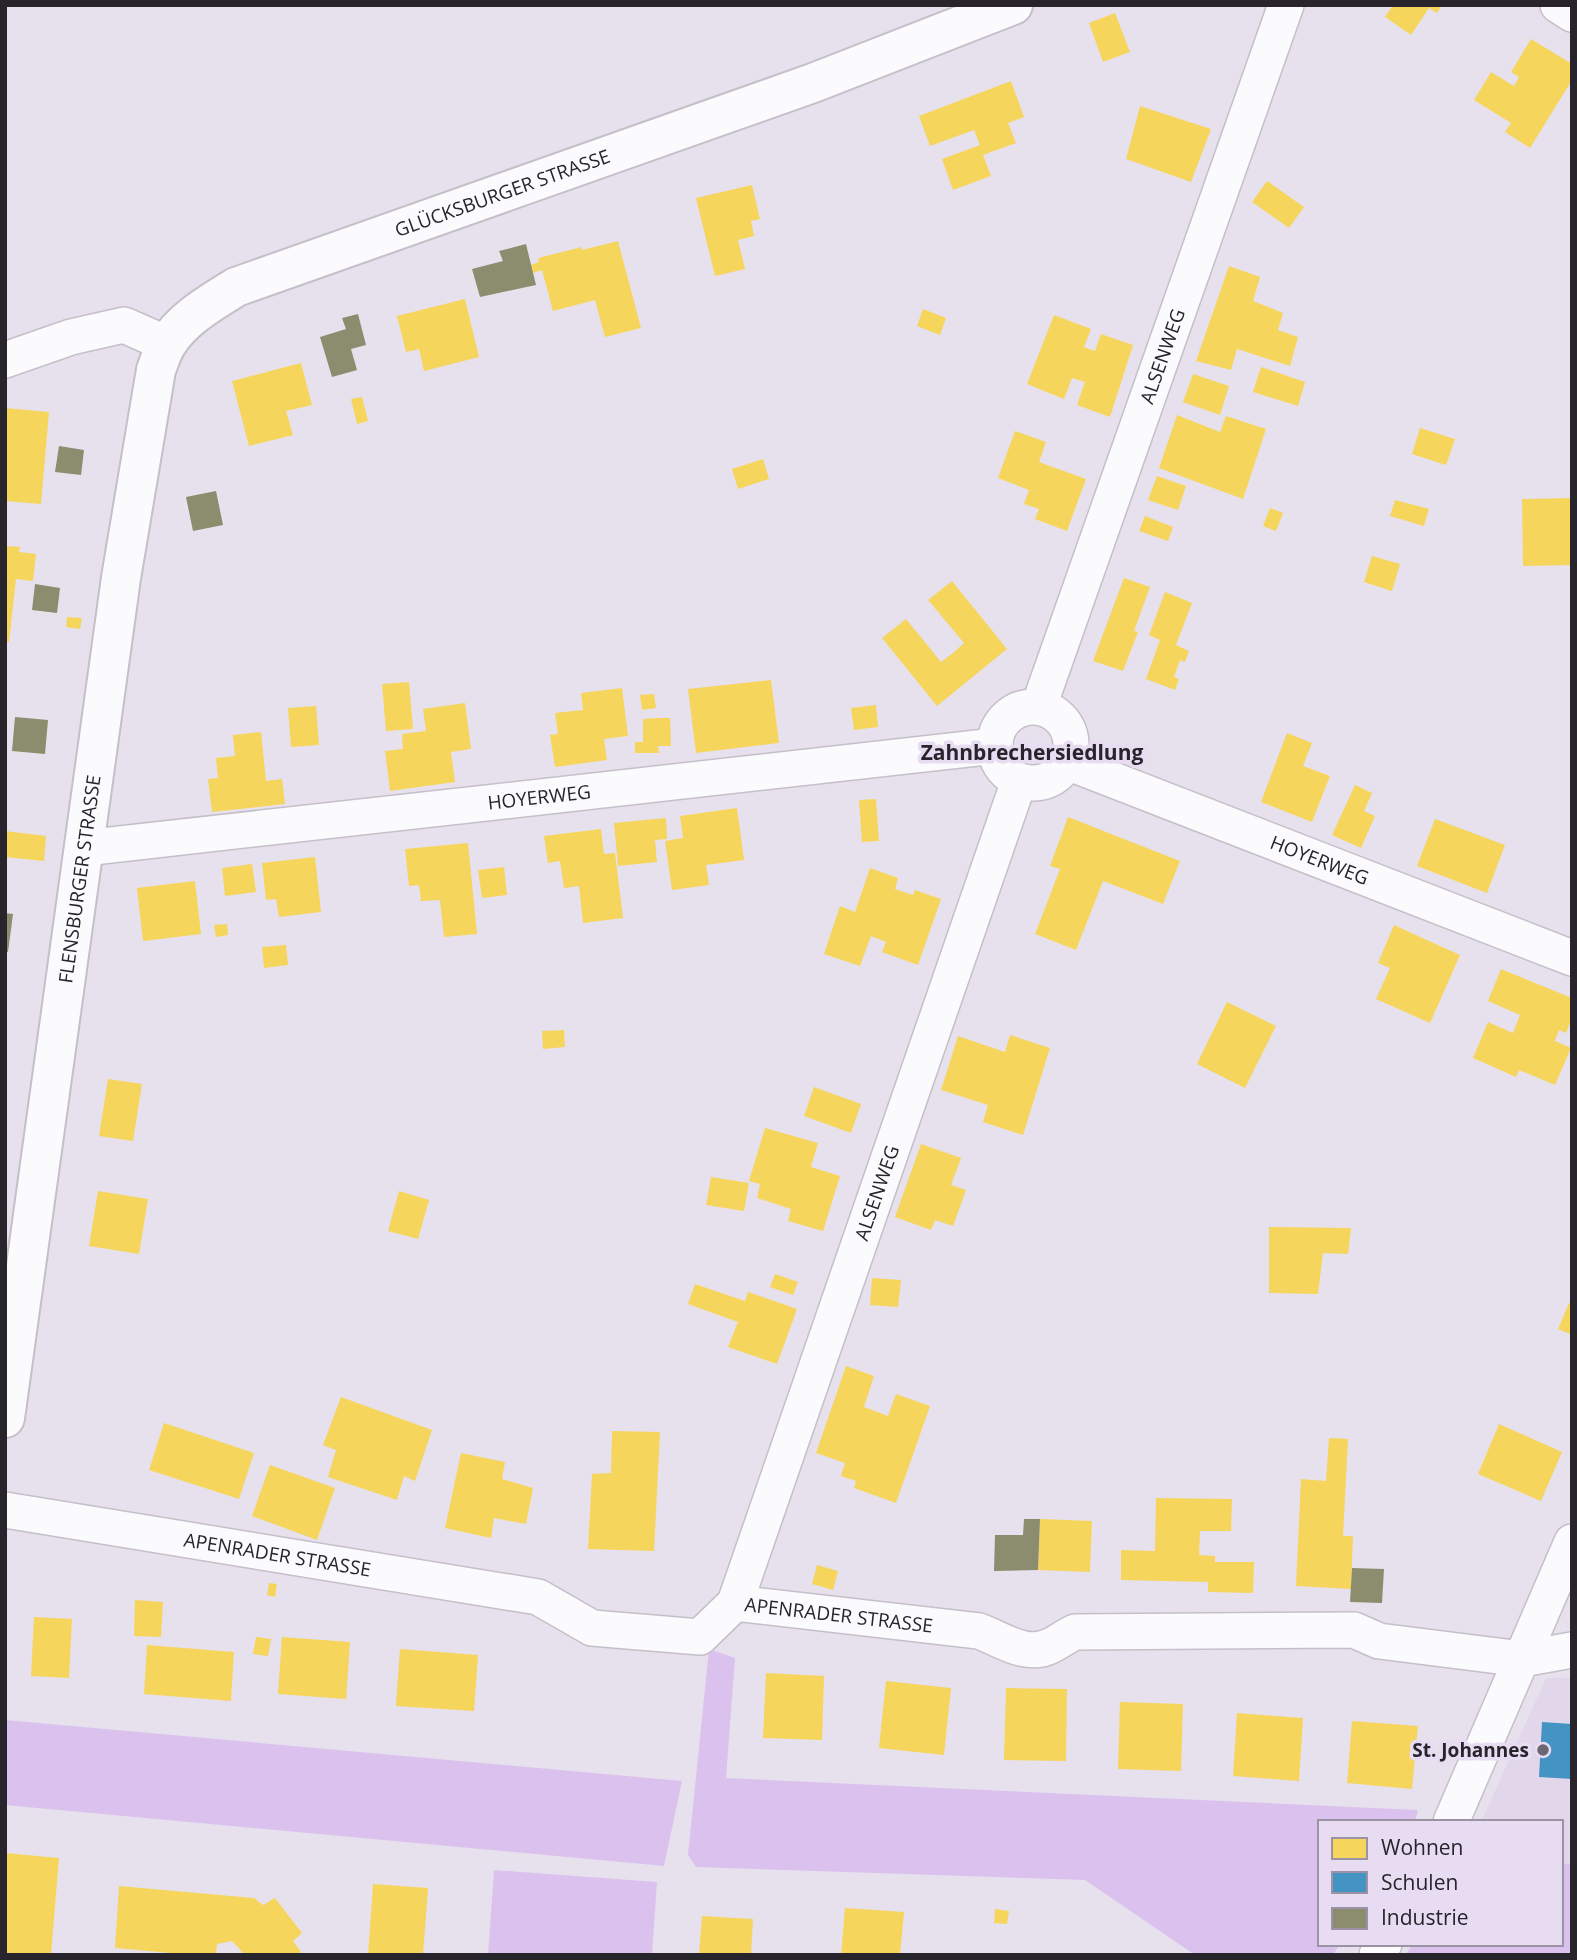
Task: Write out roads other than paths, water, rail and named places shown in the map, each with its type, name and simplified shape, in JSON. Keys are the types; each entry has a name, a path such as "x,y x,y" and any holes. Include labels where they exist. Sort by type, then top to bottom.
{"street":[{"name":"GLÜCKSBURGER STRASSE","path":"167,344 184,323 203,307 236,287 813,83 1013,5"},
{"name":"ALSENWEG","path":"1039,706 1286,5"},
{"path":"1558,5 1572,15"},
{"path":"5,360 71,337 124,325 167,344"},
{"name":"FLENSBURGER STRASSE","path":"5,1418 121,578 156,370 167,344"},
{"path":"1027,706 1039,706 1060,717 1071,738 1071,750 1061,771 1052,778 1030,783 1009,775 1002,767 997,757 996,735 1007,716 1027,706"},
{"name":"HOYERWEG","path":"84,848 995,746"},
{"name":"HOYERWEG","path":"1067,762 1572,958"},
{"name":"ALSENWEG","path":"735,1603 1019,780"},
{"name":"APENRADER STRASSE","path":"5,1510 538,1597 592,1628 700,1637 735,1603 979,1631 1028,1650 1049,1647 1075,1632 1354,1630 1379,1641 1522,1659 1572,1650"},
{"path":"1452,1820 1572,1542"}],"place":[{"name":"St. Johannes","path":"1543,1750"}],"district":[{"name":"Zahnbrechersiedlung","path":"1032,752"}]}
